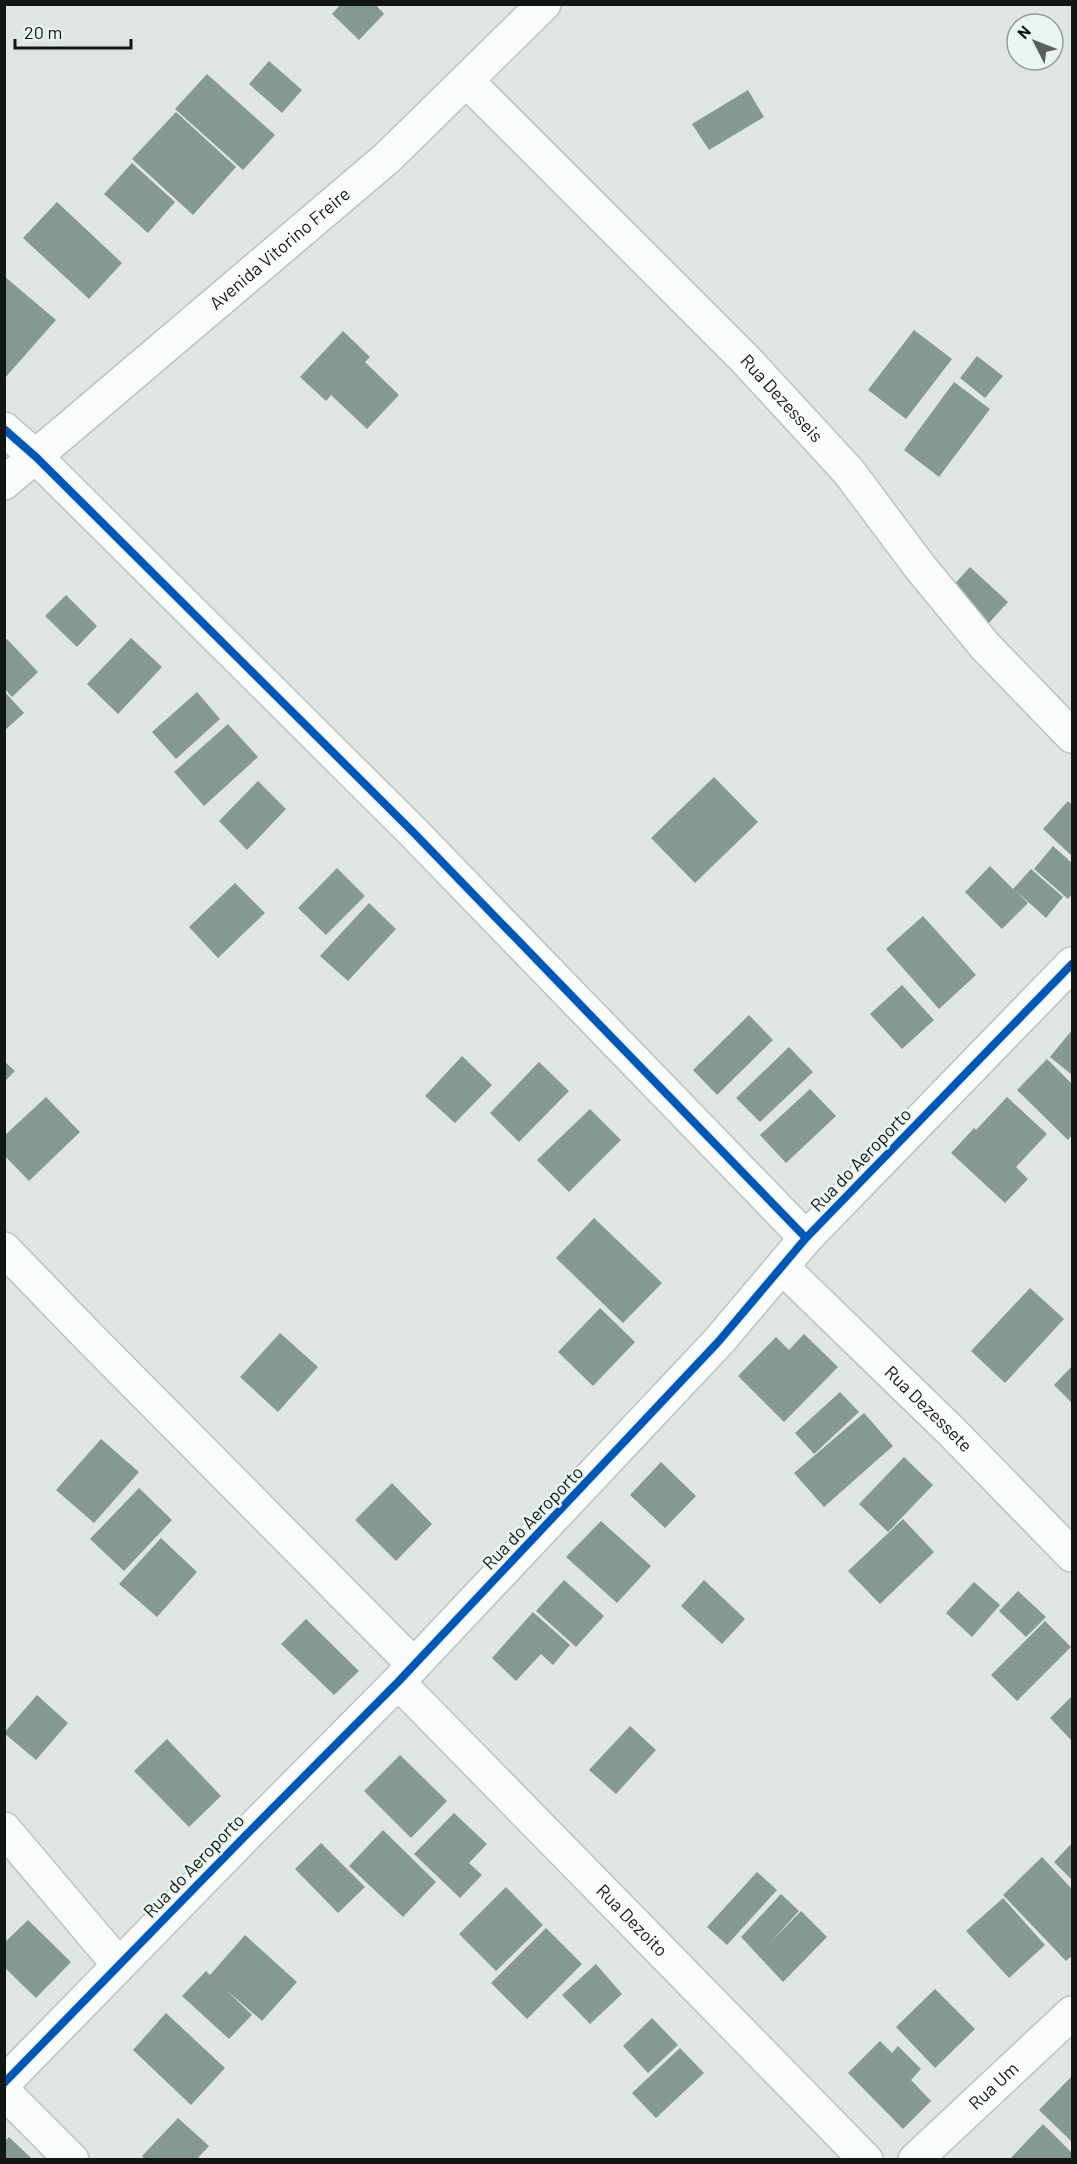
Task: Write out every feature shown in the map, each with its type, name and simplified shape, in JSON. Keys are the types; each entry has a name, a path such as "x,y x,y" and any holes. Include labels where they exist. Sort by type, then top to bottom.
{"street":[{"name":"Avenida Vitorino Freire","path":"4,483 387,158 544,4"},
{"name":"Rua Dezesseis","path":"467,81 745,359 849,472 920,567 985,646 1072,736"},
{"path":"4,429 36,457 414,833 806,1238"},
{"name":"Rua do Aeroporto","path":"4,2083 406,1673 689,1374 806,1238 1072,964"},
{"name":"Rua Dezoito","path":"4,1249 866,2160"},
{"name":"Rua Dezessete","path":"782,1267 951,1431 1072,1555"},
{"path":"4,1829 119,1965"},
{"name":"Rua Um","path":"915,2160 1072,2013"},
{"path":"4,2092 72,2160"}],"building":[{"path":"341,4 375,4 384,14 359,40 332,14"},
{"path":"269,61 302,90 282,113 249,84"},
{"path":"207,74 275,135 243,170 175,109"},
{"path":"748,90 764,117 709,150 692,124"},
{"path":"176,112 236,167 193,215 132,159"},
{"path":"132,163 175,202 148,233 104,194"},
{"path":"57,202 122,263 89,299 23,238"},
{"path":"4,276 56,320 4,379"},
{"path":"914,330 952,359 906,419 868,390"},
{"path":"343,331 370,357 365,362 399,395 367,429 331,395 326,401 300,377"},
{"path":"977,356 1003,376 985,398 960,378"},
{"path":"954,382 990,409 939,477 904,450"},
{"path":"970,567 1008,602 987,625 949,590"},
{"path":"66,595 97,626 77,647 45,616"},
{"path":"131,638 162,667 118,714 87,684"},
{"path":"7,639 38,672 12,697 4,688 4,641"},
{"path":"4,691 24,713 4,731"},
{"path":"197,692 220,719 176,759 152,732"},
{"path":"228,724 258,757 204,806 174,772"},
{"path":"714,777 758,822 695,883 651,838"},
{"path":"258,781 286,809 247,850 219,821"},
{"path":"1068,801 1072,805 1072,856 1043,829"},
{"path":"1053,846 1072,863 1072,894 1068,899 1034,869"},
{"path":"990,866 1013,889 1031,869 1063,897 1046,918 1016,891 1028,903 1002,929 965,892"},
{"path":"337,868 365,896 326,935 298,908"},
{"path":"235,883 265,913 218,958 189,927"},
{"path":"369,903 396,929 348,981 320,956"},
{"path":"923,916 976,975 939,1009 886,949"},
{"path":"902,985 934,1020 902,1049 870,1014"},
{"path":"749,1015 773,1040 717,1095 693,1070"},
{"path":"1072,1030 1072,1075 1050,1057"},
{"path":"789,1047 813,1072 760,1122 736,1098"},
{"path":"462,1056 492,1085 455,1123 425,1096"},
{"path":"1047,1059 1072,1084 1072,1135 1068,1140 1017,1090"},
{"path":"4,1061 15,1071 4,1082"},
{"path":"539,1062 569,1091 519,1142 490,1113"},
{"path":"810,1089 836,1116 786,1163 760,1135"},
{"path":"46,1097 80,1132 29,1181 4,1155 4,1136"},
{"path":"1007,1097 1047,1134 1016,1167 1028,1179 1005,1203 951,1153"},
{"path":"590,1109 621,1140 569,1192 537,1160"},
{"path":"594,1218 662,1283 623,1323 556,1258"},
{"path":"1030,1288 1064,1319 1005,1383 971,1351"},
{"path":"600,1308 635,1342 593,1386 558,1352"},
{"path":"280,1333 318,1367 278,1412 240,1377"},
{"path":"804,1334 838,1367 784,1422 738,1376 776,1337 789,1350"},
{"path":"1072,1366 1072,1403 1054,1385"},
{"path":"840,1392 859,1412 814,1454 795,1433"},
{"path":"864,1413 893,1446 824,1507 794,1473"},
{"path":"101,1439 139,1472 94,1523 56,1490"},
{"path":"904,1457 933,1485 888,1532 859,1504"},
{"path":"661,1462 696,1496 665,1528 630,1495"},
{"path":"392,1483 432,1524 396,1561 355,1520"},
{"path":"139,1488 172,1520 124,1571 90,1539"},
{"path":"903,1519 934,1552 880,1604 848,1571"},
{"path":"601,1521 651,1566 617,1603 566,1557"},
{"path":"161,1538 197,1572 157,1617 119,1584"},
{"path":"564,1580 604,1616 576,1647 536,1611"},
{"path":"704,1580 745,1619 722,1644 681,1606"},
{"path":"974,1582 1000,1605 972,1637 946,1613"},
{"path":"1018,1591 1046,1617 1026,1637 999,1611"},
{"path":"533,1612 570,1645 553,1665 541,1654 516,1681 492,1658"},
{"path":"306,1619 359,1671 334,1695 281,1644"},
{"path":"1045,1621 1071,1647 1017,1701 991,1675"},
{"path":"37,1695 68,1723 36,1760 4,1733"},
{"path":"1072,1696 1072,1741 1050,1718"},
{"path":"630,1726 656,1750 616,1794 589,1770"},
{"path":"167,1739 221,1796 189,1827 134,1771"},
{"path":"400,1755 447,1801 411,1838 364,1791"},
{"path":"454,1813 487,1844 469,1863 482,1875 460,1898 414,1854"},
{"path":"383,1830 436,1882 403,1917 349,1866"},
{"path":"321,1843 365,1887 338,1913 295,1869"},
{"path":"1072,1843 1072,1880 1054,1862"},
{"path":"1042,1857 1072,1889 1072,1956 1066,1961 1003,1895"},
{"path":"757,1872 777,1890 727,1945 707,1927"},
{"path":"506,1887 543,1925 496,1971 459,1934"},
{"path":"781,1894 799,1911 768,1945 801,1911 827,1937 783,1982 741,1937"},
{"path":"1003,1898 1045,1945 1009,1978 966,1931"},
{"path":"28,1920 71,1962 36,1998 4,1967 4,1943"},
{"path":"546,1928 582,1964 527,2019 491,1983"},
{"path":"245,1935 297,1982 262,2021 225,1989 252,2015 229,2039 182,1996 206,1971 210,1975"},
{"path":"596,1964 622,1994 590,2024 562,1995"},
{"path":"935,1989 975,2029 935,2068 896,2027"},
{"path":"166,2013 225,2068 191,2105 133,2050"},
{"path":"652,2018 678,2045 648,2073 623,2046"},
{"path":"880,2041 892,2053 898,2046 921,2069 911,2080 931,2101 903,2129 848,2073"},
{"path":"680,2048 704,2073 656,2118 632,2093"},
{"path":"1072,2076 1072,2142 1039,2110"},
{"path":"178,2118 209,2146 196,2160 145,2160 142,2156"},
{"path":"1043,2124 1072,2153 1072,2160 1009,2160"},
{"path":"9,2137 33,2160 4,2160 4,2142"}],"cycle path":[{"path":"4,429 36,457 414,833 806,1238"},
{"path":"4,2083 398,1682 719,1341 806,1238 1072,964"}]}
